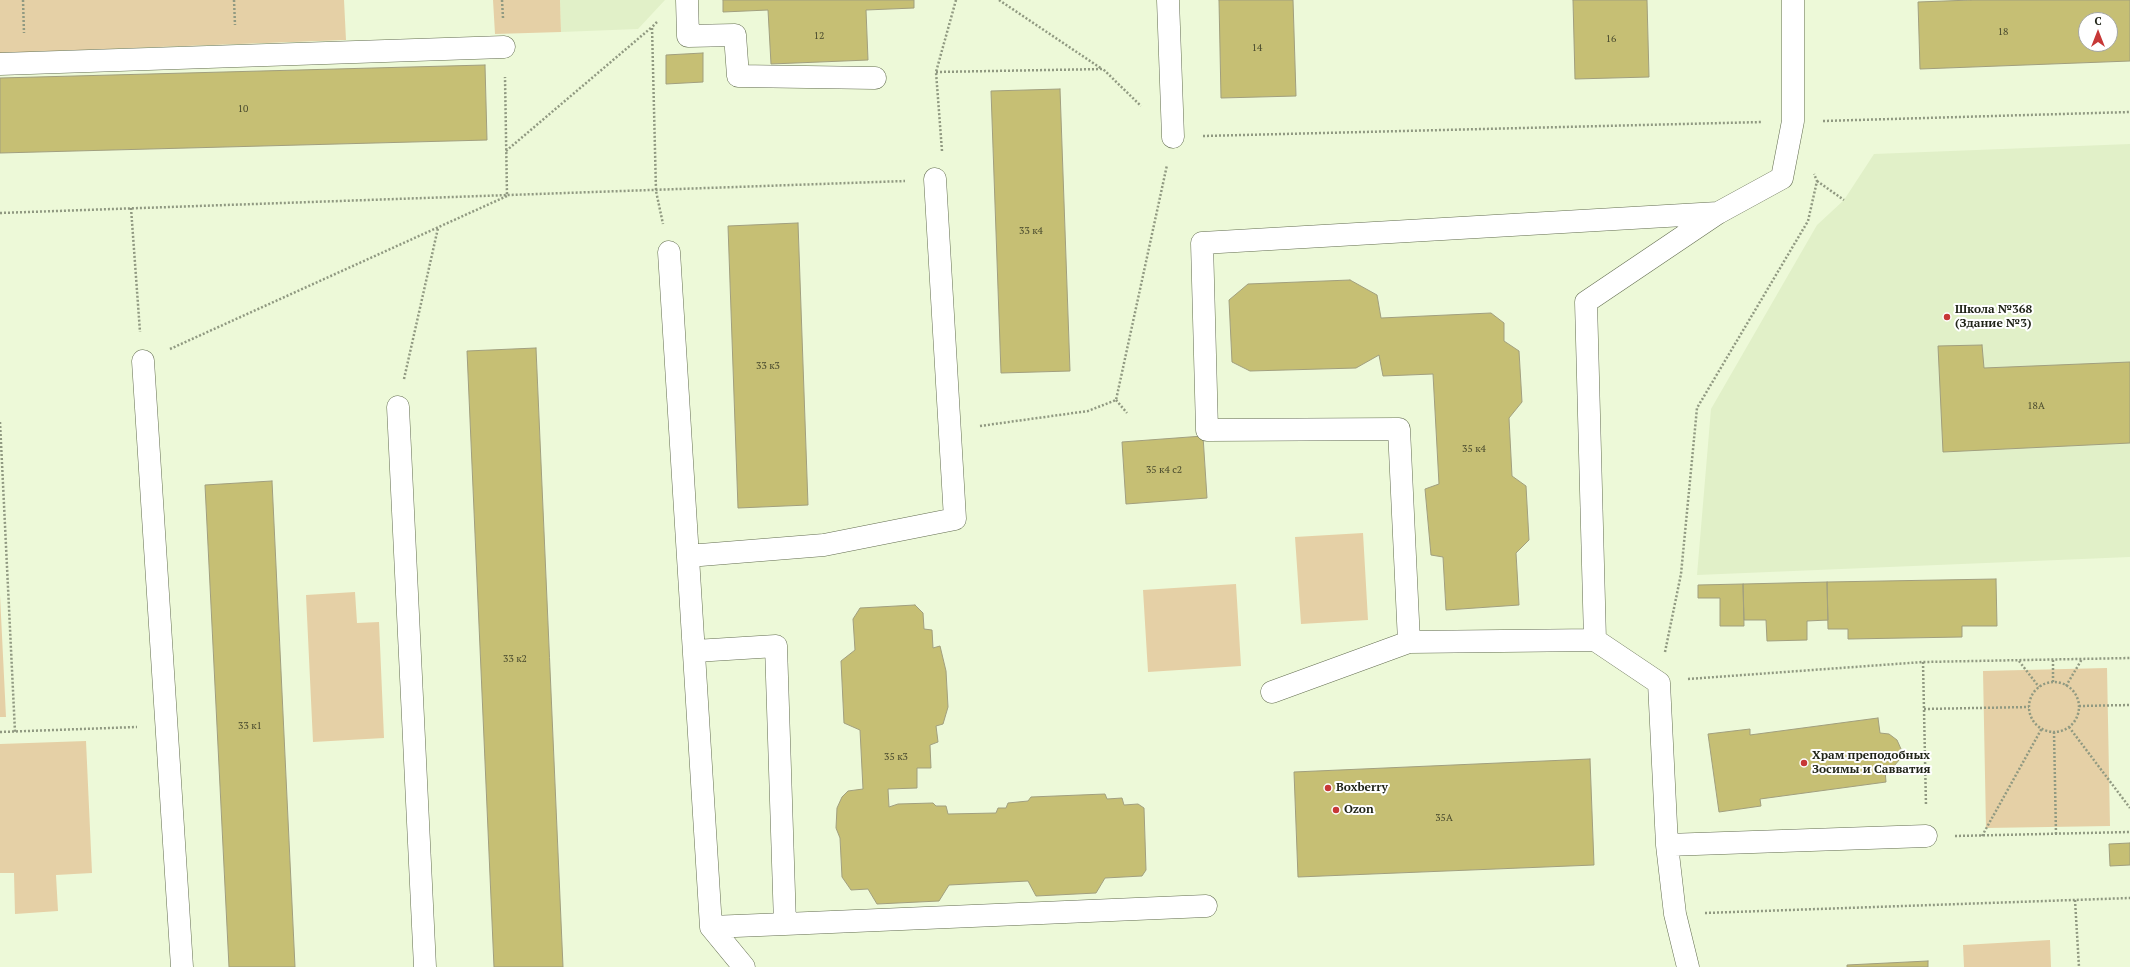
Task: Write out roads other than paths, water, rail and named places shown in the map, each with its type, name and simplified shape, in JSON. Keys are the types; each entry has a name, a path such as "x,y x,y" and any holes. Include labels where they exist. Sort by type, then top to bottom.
{"lane":[{"path":"687,0 688,36 735,35 738,76 875,78"},
{"path":"1168,0 1173,137"},
{"path":"1595,640 1586,302 1718,212 1782,178 1793,121 1794,0"},
{"path":"0,64 504,47"},
{"path":"688,556 824,545 955,519 935,179"},
{"path":"1408,642 1399,429 1207,430 1202,243 1718,212"},
{"path":"669,252 695,651 710,927 745,967"},
{"path":"143,361 182,967"},
{"path":"398,407 425,967"},
{"path":"1272,692 1408,642 1595,640 1659,683 1667,845 1675,914 1688,967"},
{"path":"695,651 776,646 785,924"},
{"path":"1667,845 1926,836"},
{"path":"710,927 1206,906"}],"place":[{"name":"Школа №368 (Здание №3)","path":"1947,317"},
{"name":"Храм преподобных Зосимы и Савватия","path":"1804,763"},
{"name":"Boxberry","path":"1328,788"},
{"name":"Ozon","path":"1336,810"}]}
